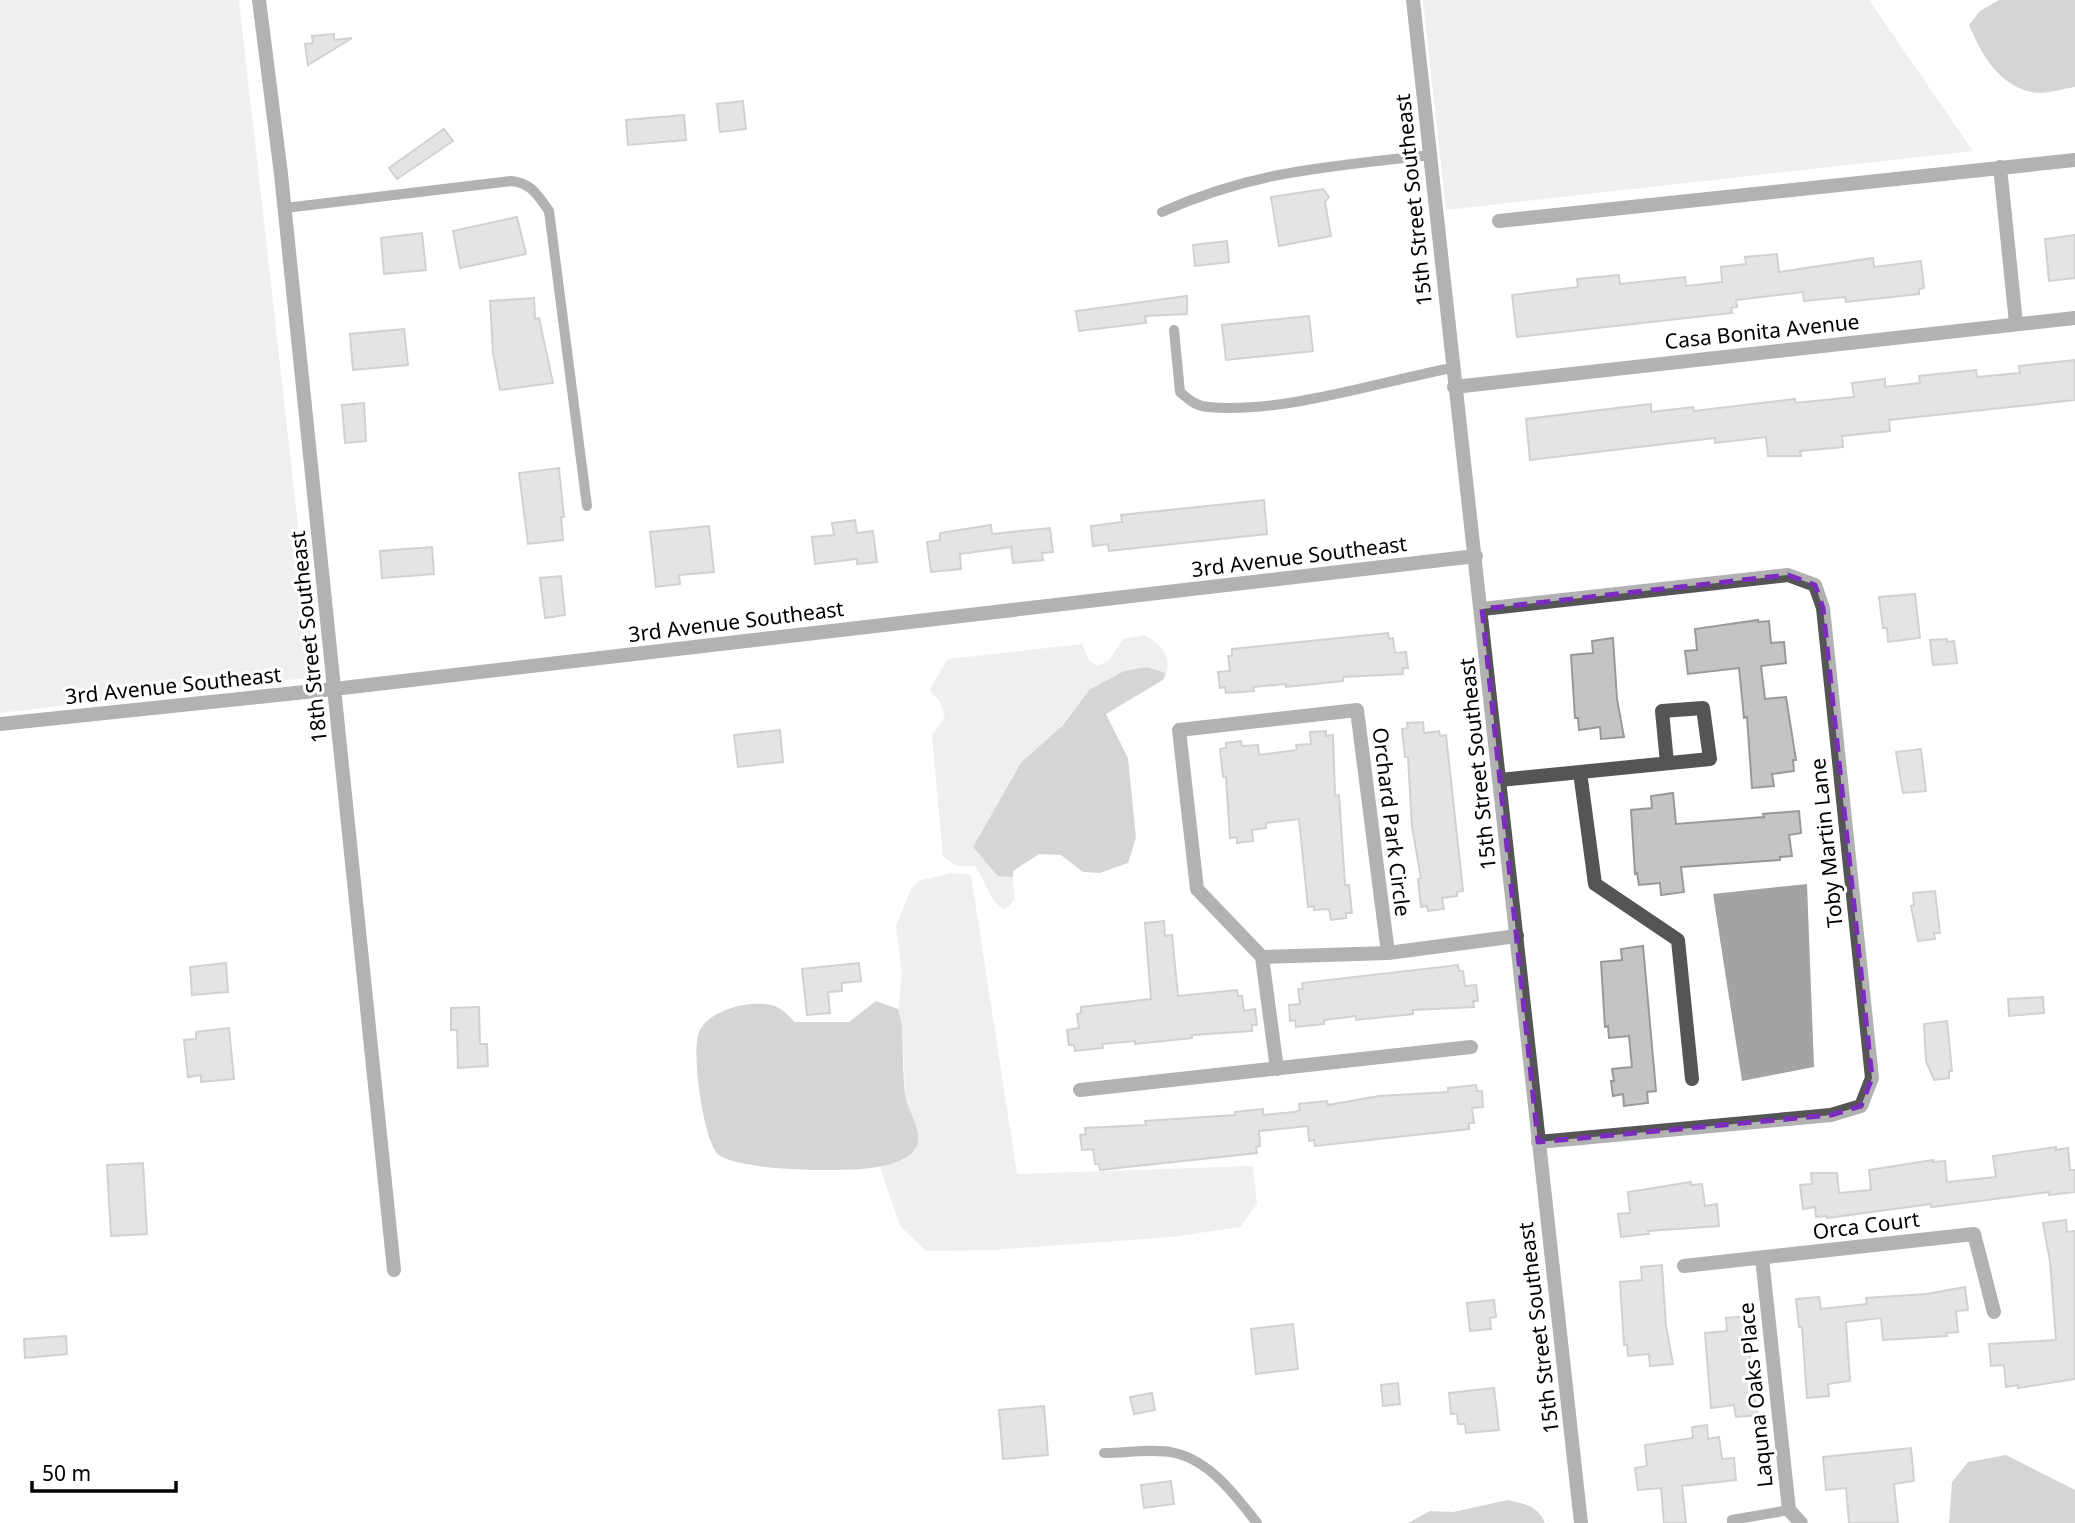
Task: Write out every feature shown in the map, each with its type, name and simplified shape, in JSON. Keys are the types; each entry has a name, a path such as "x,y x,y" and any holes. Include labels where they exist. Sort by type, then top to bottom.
{"street":[{"name":"18th Street Southeast","path":"259,0 285,208 394,1270"},
{"name":"15th Street Southeast","path":"1413,0 1581,1523"},
{"path":"1499,221 2075,160"},
{"path":"2000,167 2016,323"},
{"name":"Casa Bonita Avenue","path":"1454,387 2075,318"},
{"name":"3rd Avenue Southeast","path":"0,724 334,689 1476,556"},
{"name":"Toby Martin Lane","path":"1482,609 1788,575 1815,585 1825,622 1872,1078 1861,1106 1831,1115 1538,1142"},
{"path":"1500,780 1710,759 1703,708 1662,711 1667,763"},
{"name":"Orchard Park Circle","path":"1262,957 1197,889 1179,730 1357,710 1388,953"},
{"path":"1580,772 1595,884 1678,940 1692,1079"},
{"path":"1277,1069 1262,957 1388,953 1517,936"},
{"path":"1080,1090 1471,1047"},
{"name":"Orca Court","path":"1684,1266 1973,1234 1994,1312"},
{"name":"Laquna Oaks Place","path":"1762,1258 1789,1510 1801,1523"}],"lane":[{"path":"1162,212 1206,192 1291,170 1430,155"},
{"path":"285,208 511,181 525,182 534,190 549,211 587,506"},
{"path":"1174,330 1180,392 1192,403 1207,407 1262,405 1345,393 1452,368"},
{"path":"1104,1453 1175,1453 1200,1463 1257,1523"},
{"path":"1732,1523 1732,1520 1789,1510"}],"highlighted area":[{"path":"1788,575 1815,585 1823,608 1872,1078 1861,1106 1831,1115 1538,1142 1482,609"}],"shaded area":[{"path":"0,0 239,0 315,677 0,713"},
{"path":"1423,0 1869,0 1973,151 1446,210"},
{"path":"1999,0 2075,0 2075,87 2031,92 2009,82 1992,66 1969,25 1980,11"},
{"path":"1144,635 1155,642 1166,655 1166,673 1147,667 1089,690 1061,726 998,875 1013,877 1015,900 1004,910 995,901 975,866 957,866 943,857 932,736 945,716 939,700 929,690 948,659 1082,644 1089,660 1097,666 1109,660 1123,639"},
{"path":"1147,667 1166,673 1163,680 1106,714 1128,758 1136,838 1128,863 1100,873 1083,872 1061,855 1039,854 1013,871 1013,877 998,876 973,847 1021,763 1062,726 1089,690 1124,671"},
{"path":"952,873 971,875 1017,1174 1253,1166 1257,1204 1240,1227 1172,1237 992,1250 926,1251 900,1226 880,1167 904,1160 914,1127 905,1098 903,1037 898,1009 902,975 896,926 911,889 918,881"},
{"path":"1807,884 1814,1067 1742,1081 1713,894"},
{"path":"876,1001 898,1009 901,1020 905,1094 918,1135 918,1143 909,1155 902,1160 878,1167 816,1170 748,1164 719,1155 708,1133 700,1096 696,1057 699,1032 704,1024 723,1011 747,1004 779,1008 795,1022 849,1022"},
{"path":"2006,1455 2075,1490 2075,1523 1949,1523 1952,1482 1968,1462"},
{"path":"1508,1500 1535,1509 1545,1523 1408,1523 1430,1511 1453,1512"}],"building":[{"path":"334,34 334,40 352,38 308,65 305,44 313,43 312,36"},
{"path":"743,101 746,129 720,132 717,104"},
{"path":"684,115 686,140 628,145 626,120"},
{"path":"444,129 453,141 397,179 389,168"},
{"path":"1323,189 1329,197 1325,202 1331,236 1279,246 1271,197"},
{"path":"517,217 526,254 460,268 453,231"},
{"path":"422,233 426,270 384,274 381,238"},
{"path":"2075,235 2075,278 2049,281 2045,239"},
{"path":"1227,241 1229,262 1195,266 1193,245"},
{"path":"1777,254 1779,272 1873,258 1874,267 1921,261 1924,288 1919,289 1919,294 1846,302 1845,297 1804,301 1803,292 1736,300 1737,307 1731,308 1732,313 1517,337 1512,295 1578,287 1577,279 1619,275 1620,284 1685,277 1686,286 1722,282 1721,267 1746,264 1745,257"},
{"path":"1187,296 1187,314 1145,316 1146,323 1079,331 1076,311"},
{"path":"534,298 535,319 539,318 553,383 500,390 493,353 490,301"},
{"path":"1309,316 1313,351 1226,360 1222,325"},
{"path":"404,329 408,365 353,370 350,334"},
{"path":"2075,360 2075,400 1889,420 1890,431 1842,436 1843,447 1800,451 1801,456 1768,456 1766,437 1715,443 1715,438 1530,460 1526,419 1651,404 1651,412 1693,407 1694,411 1795,399 1795,403 1854,397 1852,383 1885,379 1885,387 1920,383 1919,376 1976,370 1977,377 2020,373 2019,366"},
{"path":"364,403 366,441 345,443 342,405"},
{"path":"559,468 564,517 561,517 563,540 528,544 519,473"},
{"path":"1264,500 1267,534 1109,551 1108,544 1093,546 1091,526 1122,522 1121,515"},
{"path":"855,520 857,533 873,531 877,562 857,564 857,559 815,564 812,537 834,535 832,523"},
{"path":"991,525 992,534 1050,528 1053,552 1042,553 1043,560 1013,563 1011,547 960,554 961,569 931,572 927,542 940,540 940,533"},
{"path":"709,526 714,572 679,575 680,584 656,587 650,532"},
{"path":"432,547 434,574 382,578 380,551"},
{"path":"561,576 565,615 545,618 540,578"},
{"path":"1915,594 1920,638 1888,642 1887,628 1883,628 1879,597"},
{"path":"1758,620 1769,621 1771,643 1784,642 1786,663 1761,666 1765,699 1786,697 1796,760 1793,760 1794,771 1772,774 1774,786 1752,788 1747,717 1744,718 1739,668 1688,674 1685,651 1697,650 1695,629"},
{"path":"1388,633 1389,639 1393,638 1395,653 1406,652 1408,668 1403,668 1403,674 1343,677 1343,681 1286,687 1286,684 1253,687 1254,691 1226,693 1225,687 1220,688 1218,672 1230,671 1228,656 1232,656 1232,649"},
{"path":"1613,638 1617,699 1624,737 1601,739 1600,727 1579,730 1578,718 1575,718 1571,655 1593,653 1592,641"},
{"path":"1947,639 1947,642 1954,641 1957,663 1933,665 1930,640"},
{"path":"1423,722 1424,733 1439,731 1440,736 1446,735 1463,891 1457,892 1457,896 1442,898 1444,909 1428,911 1427,906 1421,907 1418,879 1421,878 1412,827 1408,757 1405,757 1402,729 1408,728 1407,723"},
{"path":"780,730 783,762 738,767 734,735"},
{"path":"1326,731 1326,736 1333,735 1335,796 1339,795 1345,885 1349,885 1352,913 1346,913 1346,918 1331,920 1329,909 1314,910 1314,906 1308,907 1299,819 1266,823 1266,828 1252,830 1253,841 1237,843 1237,837 1230,838 1226,777 1223,777 1220,749 1226,748 1226,743 1241,741 1242,746 1258,745 1259,755 1297,750 1296,745 1311,744 1310,732"},
{"path":"1921,749 1926,791 1903,793 1896,752"},
{"path":"1673,793 1676,824 1764,817 1763,814 1799,811 1801,833 1789,835 1792,856 1780,857 1780,860 1681,867 1684,892 1661,895 1660,883 1639,885 1637,873 1635,874 1631,810 1652,808 1651,796"},
{"path":"1935,891 1940,933 1934,933 1935,939 1918,941 1911,906 1914,905 1913,893"},
{"path":"1164,921 1165,936 1172,935 1178,996 1237,990 1238,996 1242,996 1244,1011 1255,1009 1257,1025 1252,1025 1252,1031 1192,1035 1192,1038 1135,1044 1135,1041 1102,1044 1103,1048 1075,1051 1074,1045 1069,1045 1067,1030 1079,1028 1077,1014 1081,1013 1081,1007 1151,999 1145,923"},
{"path":"1643,946 1656,1091 1647,1092 1648,1103 1624,1106 1623,1094 1613,1096 1611,1081 1614,1081 1612,1069 1632,1067 1629,1036 1609,1038 1608,1026 1605,1027 1601,962 1622,960 1621,949"},
{"path":"226,963 228,992 192,995 190,967"},
{"path":"859,963 861,981 842,983 842,991 828,992 830,1013 807,1015 802,969"},
{"path":"1458,965 1459,971 1463,971 1465,986 1476,985 1478,1001 1473,1001 1474,1007 1413,1010 1413,1014 1356,1020 1356,1016 1296,1027 1295,1020 1290,1021 1289,1005 1300,1004 1298,989 1303,989 1302,983"},
{"path":"2043,997 2044,1013 2009,1016 2008,999"},
{"path":"479,1007 480,1044 487,1044 488,1066 458,1068 457,1030 451,1030 451,1008"},
{"path":"1947,1021 1952,1071 1949,1071 1949,1078 1934,1080 1926,1061 1924,1024"},
{"path":"229,1028 234,1079 201,1082 201,1075 188,1077 184,1040 196,1039 196,1032"},
{"path":"1476,1085 1477,1091 1482,1091 1483,1107 1472,1108 1474,1123 1469,1123 1469,1129 1315,1146 1314,1140 1309,1141 1308,1126 1259,1131 1260,1146 1256,1147 1257,1153 1100,1170 1099,1164 1095,1164 1093,1149 1082,1150 1080,1135 1086,1134 1085,1128 1146,1125 1145,1121 1235,1115 1235,1112 1263,1109 1263,1115 1295,1112 1300,1110 1299,1104 1327,1101 1328,1105 1379,1096 1448,1092 1448,1088"},
{"path":"2056,1147 2056,1150 2068,1148 2070,1170 2075,1170 2075,1192 2049,1195 2049,1192 1931,1207 1931,1204 1827,1218 1816,1217 1815,1207 1803,1209 1800,1185 1812,1184 1811,1173 1837,1173 1839,1193 1871,1190 1869,1170 1933,1160 1945,1161 1947,1182 1996,1177 1993,1156"},
{"path":"143,1163 147,1234 111,1236 107,1165"},
{"path":"1691,1182 1691,1185 1702,1184 1705,1206 1717,1204 1719,1226 1648,1231 1649,1234 1621,1237 1618,1214 1630,1213 1628,1192"},
{"path":"2066,1220 2067,1232 2075,1231 2075,1379 2018,1388 2018,1385 2006,1387 2004,1365 1991,1366 1989,1344 2056,1340 2050,1261 2043,1223"},
{"path":"1662,1265 1666,1326 1673,1364 1650,1366 1649,1354 1628,1356 1627,1345 1624,1345 1620,1282 1642,1280 1641,1267"},
{"path":"1965,1287 1968,1310 1956,1311 1958,1332 1946,1333 1947,1336 1883,1340 1881,1318 1846,1322 1850,1381 1828,1384 1829,1396 1807,1398 1802,1327 1799,1327 1796,1299 1819,1297 1821,1309 1867,1304 1866,1298 1927,1294"},
{"path":"1494,1300 1496,1317 1490,1318 1491,1329 1470,1331 1467,1303"},
{"path":"1748,1316 1751,1377 1758,1415 1736,1417 1734,1405 1711,1408 1705,1333 1727,1331 1726,1318"},
{"path":"1293,1324 1298,1369 1256,1374 1251,1329"},
{"path":"66,1336 67,1354 25,1358 24,1339"},
{"path":"1398,1383 1400,1404 1383,1406 1381,1385"},
{"path":"1494,1388 1499,1430 1466,1433 1465,1424 1458,1424 1457,1414 1451,1414 1449,1393"},
{"path":"1152,1393 1155,1410 1134,1414 1130,1397"},
{"path":"1044,1406 1048,1455 1003,1459 999,1410"},
{"path":"1707,1425 1708,1439 1719,1437 1722,1459 1734,1458 1736,1480 1682,1486 1686,1523 1664,1523 1661,1488 1638,1490 1635,1468 1647,1466 1645,1445 1693,1438 1692,1427"},
{"path":"1911,1448 1914,1481 1894,1484 1898,1523 1849,1523 1846,1488 1826,1490 1823,1457"},
{"path":"1171,1481 1174,1504 1144,1508 1141,1485"}]}
